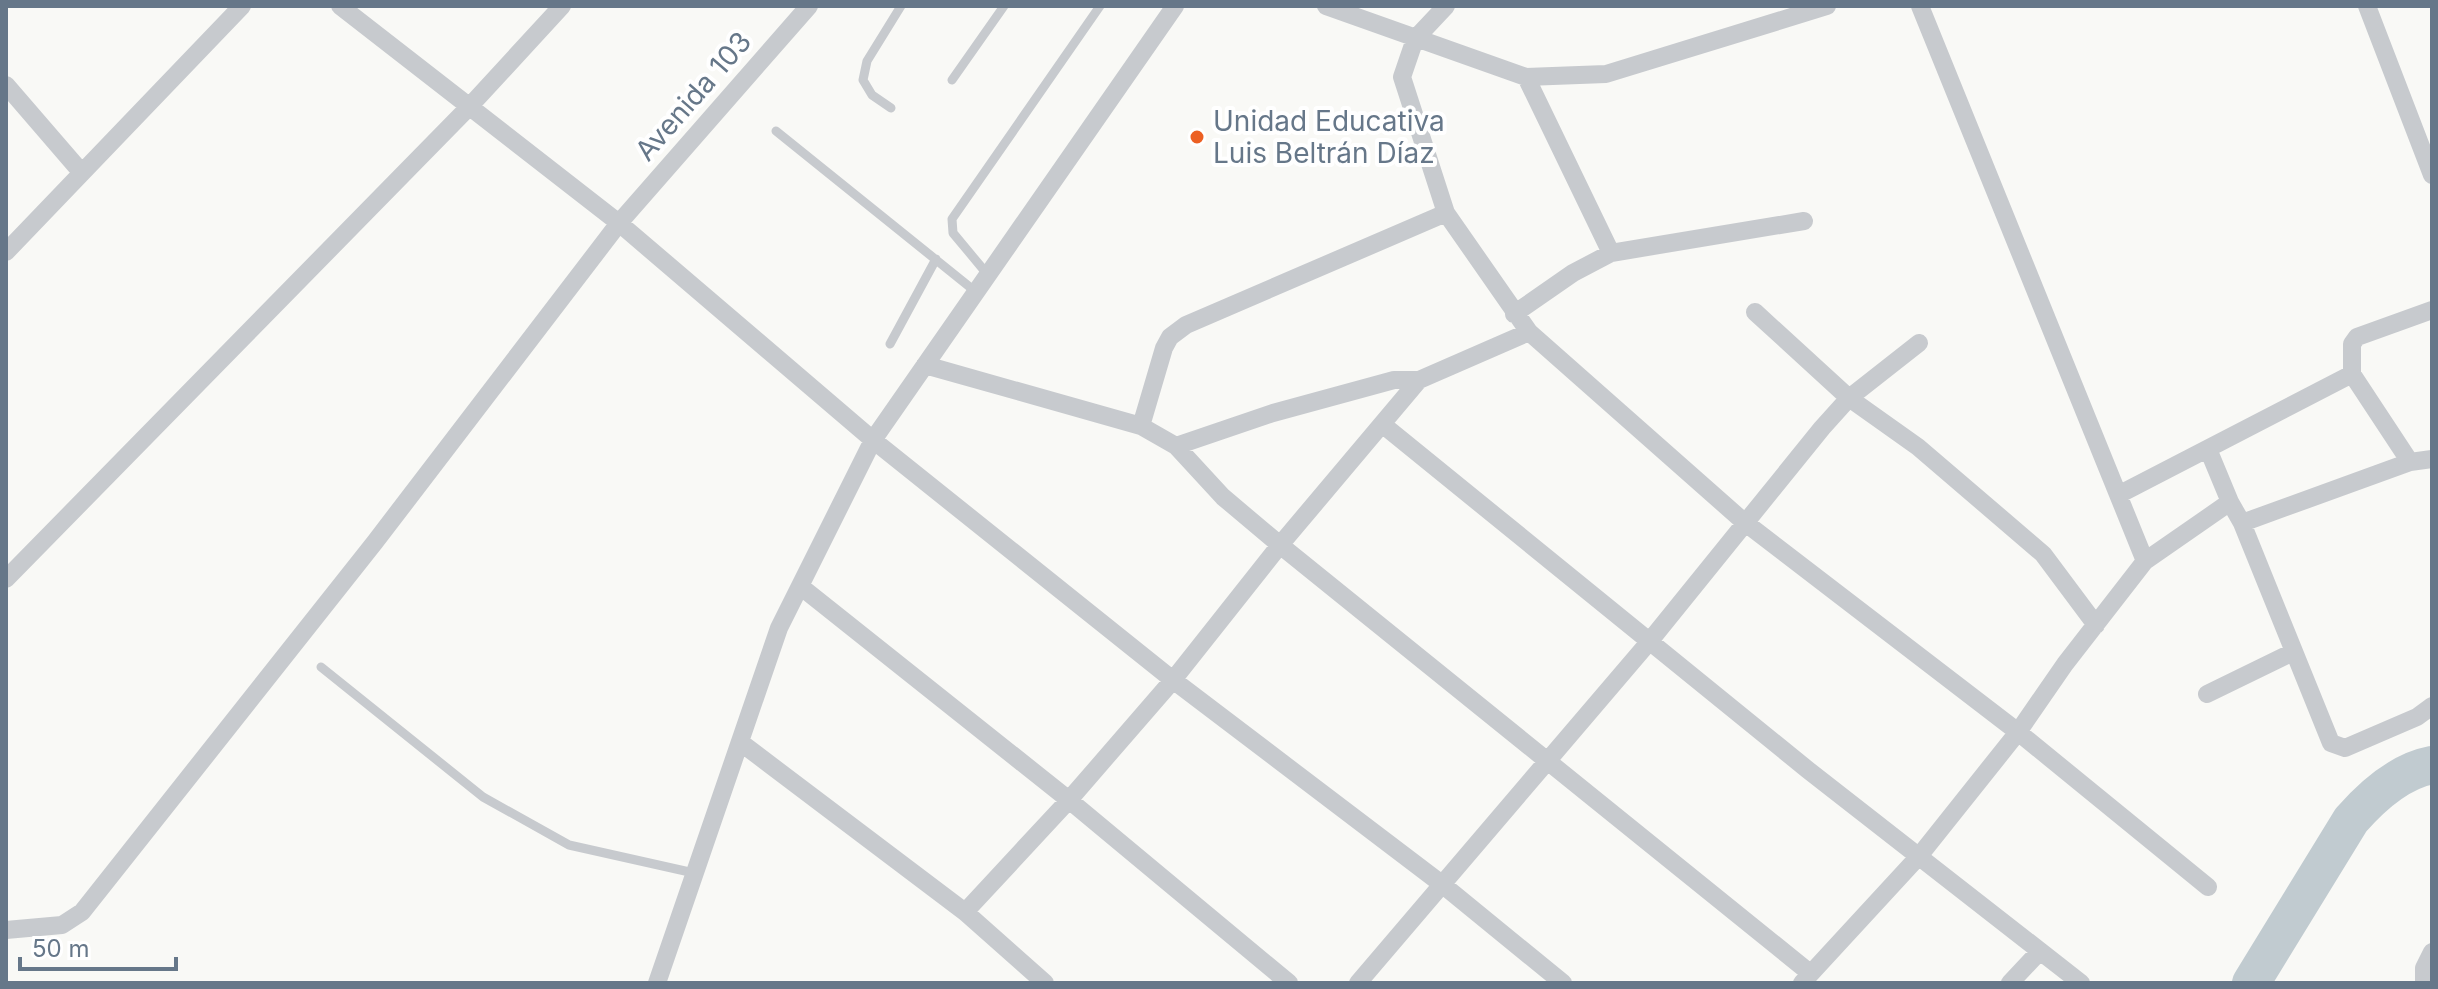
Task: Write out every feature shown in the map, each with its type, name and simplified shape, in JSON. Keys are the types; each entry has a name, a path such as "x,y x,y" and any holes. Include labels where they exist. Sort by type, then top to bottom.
{"street":[{"path":"6,252 242,6"},
{"path":"340,6 619,223 873,440 1173,680 1443,885 1563,983"},
{"path":"6,579 469,107 562,6"},
{"name":"Avenida 103","path":"6,930 62,925 82,912 375,542 619,223 809,6"},
{"path":"657,983 779,628 873,440 1175,6"},
{"path":"1326,6 1526,77 1606,74 1802,10 1827,6"},
{"path":"1446,6 1415,39 1402,77 1446,213 1529,332 1743,521 2018,732 2208,887"},
{"path":"1920,6 1928,33 2145,561"},
{"path":"2367,6 2432,175"},
{"path":"1526,77 1611,253"},
{"path":"6,85 82,173"},
{"path":"1141,426 1164,348 1170,337 1186,325 1446,213"},
{"path":"1514,314 1573,273 1611,253 1804,221"},
{"path":"2410,462 2352,374 2352,344 2357,337 2432,310"},
{"path":"1755,312 1849,398 1918,447 2043,554 2096,625"},
{"path":"1176,446 1273,413 1379,384 1419,380 1529,332"},
{"path":"1358,983 1649,642 1743,521 1849,398 1919,343"},
{"path":"925,365 1141,426 1176,446 1223,497 1806,978 1920,855 2018,732 2145,561 2230,502"},
{"path":"2120,494 2352,374"},
{"path":"965,912 1069,800 1173,680 1280,545 1419,380"},
{"path":"1382,424 1649,642 2081,983"},
{"path":"2208,449 2242,523 2326,736 2338,746 2352,745 2417,717 2432,706"},
{"path":"2242,523 2410,462 2432,459"},
{"path":"800,586 1069,800 1289,983"},
{"path":"2207,694 2293,652"},
{"path":"740,742 965,912 1045,983"},
{"path":"2010,983 2040,951"},
{"path":"2424,983 2424,968 2432,952"}],"lane":[{"path":"891,108 872,95 863,80 867,61 901,6"},
{"path":"952,80 1004,6"},
{"path":"988,275 953,233 952,219 1100,6"},
{"path":"776,131 976,292"},
{"path":"890,344 936,259"},
{"path":"321,667 483,797 569,845 694,873"}],"waterway":[{"path":"2251,983 2351,820 2387,786 2409,773 2432,765"}],"place":[{"name":"Unidad Educativa Luis Beltrán Díaz","path":"1197,137"}]}
